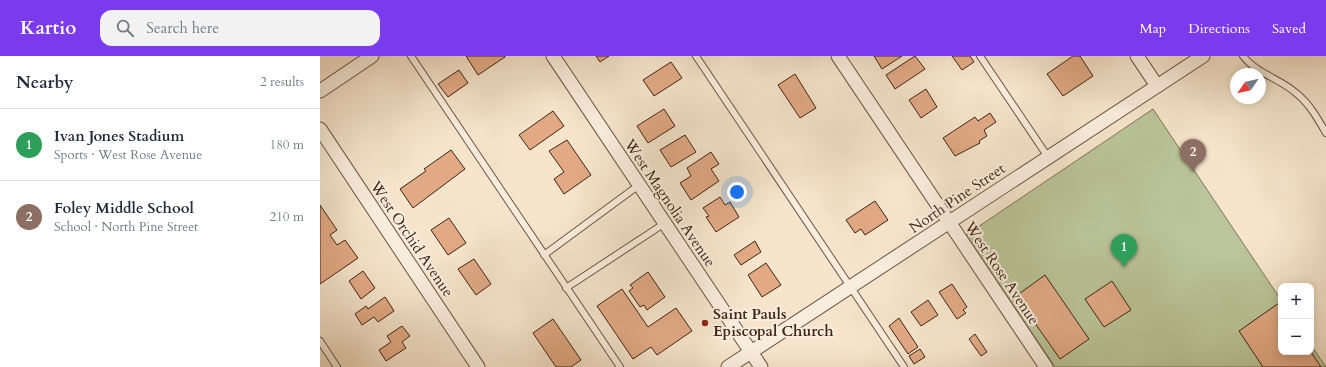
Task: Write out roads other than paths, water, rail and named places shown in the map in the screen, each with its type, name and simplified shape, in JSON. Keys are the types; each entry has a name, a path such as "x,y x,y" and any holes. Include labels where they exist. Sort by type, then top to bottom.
{"street":[{"path":"320,91 372,56"},
{"name":"West Magnolia Avenue","path":"553,56 761,367"},
{"name":"West Rose Avenue","path":"838,56 1046,367"},
{"path":"1137,56 1157,86"},
{"name":"North Pine Street","path":"728,367 851,288 1203,56"},
{"name":"West Orchid Avenue","path":"320,129 478,367"}],"lane":[{"path":"411,56 620,367"},
{"path":"696,56 904,367"},
{"path":"980,56 1048,157"},
{"path":"1243,56 1260,72 1297,93 1307,104 1326,133"},
{"path":"544,255 639,185"},
{"path":"566,288 665,223"},
{"path":"320,341 337,367"}],"place":[{"name":"Foley Middle School","path":"1193,172"},
{"name":"Ivan Jones Stadium","path":"1124,267"},
{"name":"Saint Pauls Episcopal Church","path":"705,323"}]}
